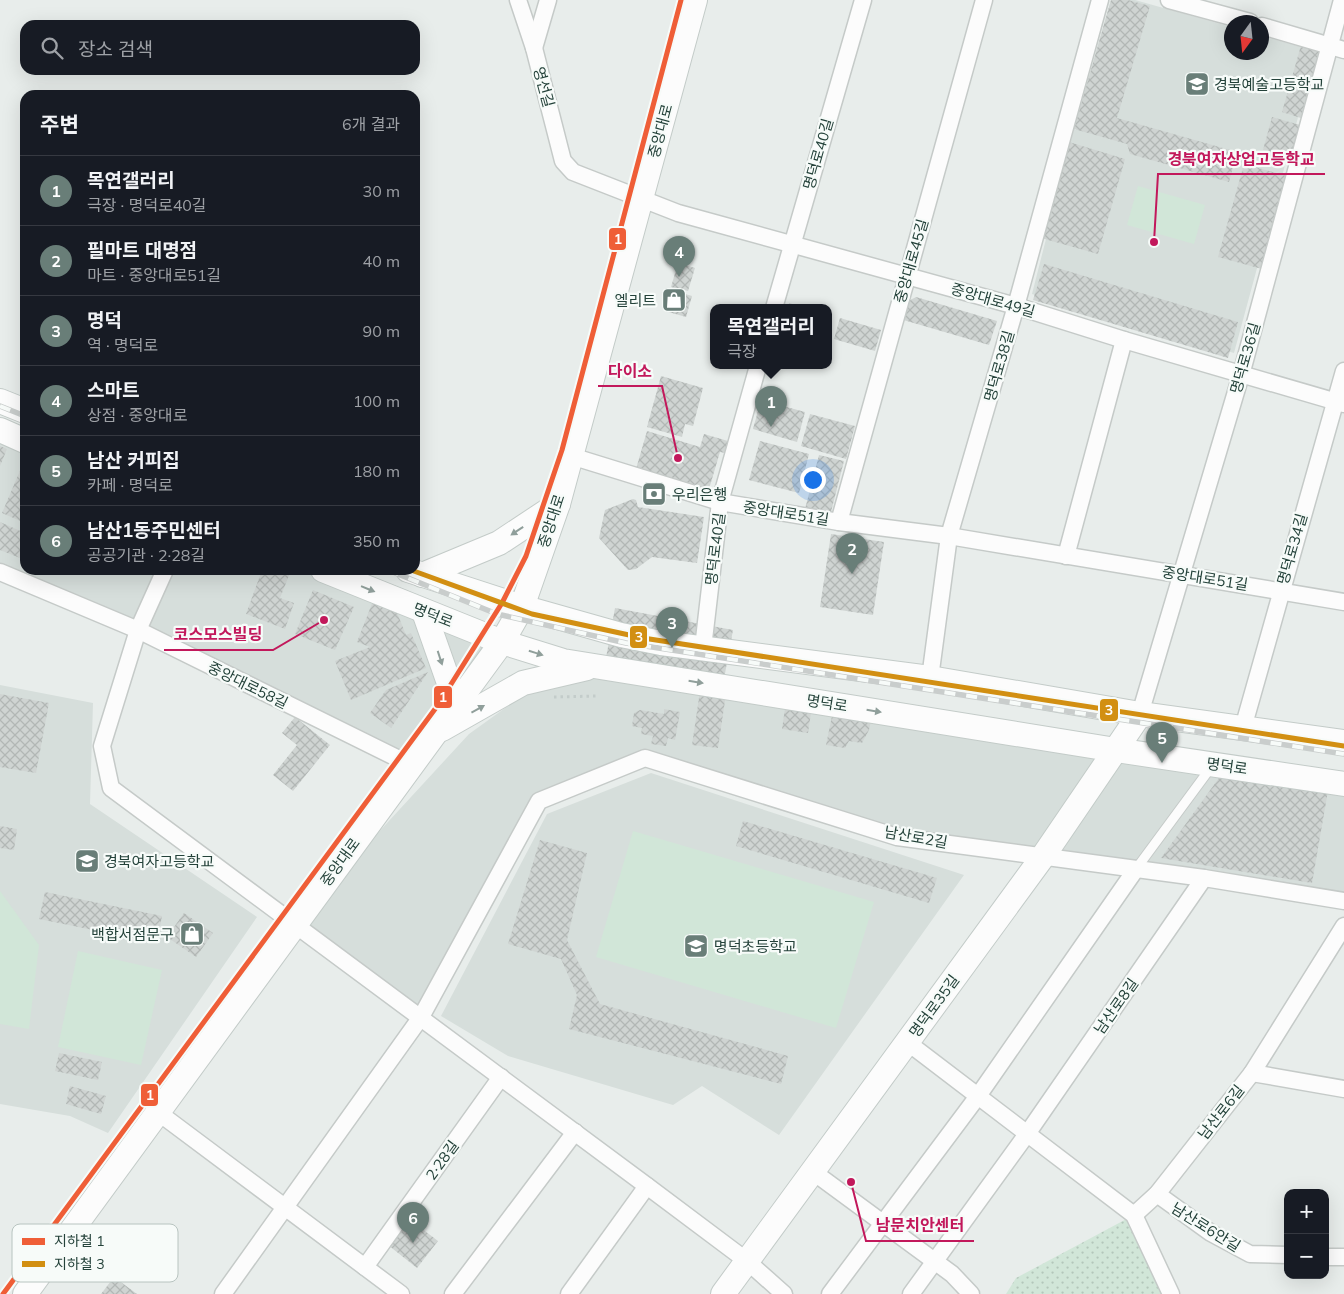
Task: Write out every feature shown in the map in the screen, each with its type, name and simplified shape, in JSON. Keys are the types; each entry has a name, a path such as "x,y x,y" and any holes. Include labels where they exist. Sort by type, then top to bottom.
{"main road":[{"name":"중앙대로","path":"77,1224 295,923 502,642 522,607 558,504 695,0"},
{"path":"0,401 20,409"},
{"path":"0,430 20,439"},
{"path":"420,571 499,543 558,504"},
{"name":"명덕로","path":"335,575 502,642 562,660 1116,750 1344,784"},
{"path":"420,575 621,636 930,678 1140,714 1344,742"},
{"path":"424,612 456,703"},
{"path":"436,733 523,683 594,666"},
{"name":"명덕로35길","path":"723,1294 1044,856 1140,714"},
{"name":"중앙대로","path":"26,1294 35,1282"}],"street":[{"name":"영선길","path":"518,0 534,48 563,161 573,172"},
{"path":"534,48 548,0"},
{"name":"명덕로40길","path":"775,304 863,0"},
{"name":"중앙대로45길","path":"839,522 984,0"},
{"name":"명덕로38길","path":"930,678 949,536 1016,306 1100,0"},
{"path":"1169,0 1224,15"},
{"name":"명덕로36길","path":"1140,714 1337,47 1342,0"},
{"path":"1269,28 1337,47"},
{"name":"중앙대로49길","path":"573,172 678,213 1016,306 1124,340 1340,403"},
{"path":"1066,556 1124,340"},
{"name":"명덕로40길","path":"703,648 720,502 757,369"},
{"name":"명덕로34길","path":"1243,728 1280,590 1340,403 1344,371"},
{"name":"중앙대로51길","path":"571,456 720,502 839,522 949,536 1344,602"},
{"name":"중앙대로58길","path":"0,572 138,630 411,765"},
{"path":"163,575 138,630 102,746 110,788 295,923 747,1261 784,1294"},
{"name":"남산로2길","path":"421,1017 539,801 645,758 897,837 1136,868 1344,901"},
{"path":"830,1294 978,1096 1136,868"},
{"name":"남산로8길","path":"911,1294 1028,1134 1204,878"},
{"name":"남산로6길","path":"1134,1215 1156,1194 1252,1072 1344,926"},
{"path":"224,1294 284,1207 421,1017"},
{"path":"907,1042 1134,1215 1171,1294"},
{"path":"1252,1072 1344,1089"},
{"name":"2·28길","path":"365,1267 501,1077"},
{"path":"159,1113 401,1294"},
{"path":"453,1294 575,1132"},
{"path":"812,1172 952,1274 971,1294"},
{"path":"569,1294 647,1186"},
{"name":"남산로6안길","path":"1156,1194 1211,1233 1250,1254 1284,1255"},
{"path":"1329,1257 1344,1257"}],"lane":[{"path":"1136,868 1213,764"}],"path":[{"path":"551,697 596,696"}],"shaded area":[{"path":"1111,0 1135,0 1224,25 1224,60 1269,60 1269,38 1316,51 1234,353 1032,294 1074,129 1076,130 1078,115"},
{"path":"0,428 20,437 20,575 345,575 502,642 411,765 0,572"},
{"path":"594,666 1344,776 1344,901 897,837 645,758 539,801 421,1017 295,923 469,734 547,678"},
{"name":"경북여자고등학교","path":"0,685 93,703 90,804 257,917 108,1133 70,1116 0,1104"},
{"name":"명덕초등학교","path":"651,773 964,875 779,1135 702,1086 673,1105 508,1056 441,1016 547,814"}],"green space":[{"path":"1138,186 1205,205 1194,244 1127,225"},
{"path":"633,831 874,902 836,1028 596,957"},
{"path":"0,891 39,945 29,1029 0,1024"},
{"path":"78,951 162,970 141,1065 58,1047"},
{"path":"1134,1215 1171,1294 1006,1294 1016,1278"}],"building":[{"path":"1111,0 1128,0 1150,6 1117,118 1237,152 1229,182 1130,154 1127,144 1074,129"},
{"path":"1302,42 1324,49 1304,119 1282,112"},
{"path":"1272,117 1300,125 1292,158 1263,150"},
{"path":"1069,142 1125,159 1098,254 1041,238"},
{"path":"1244,164 1287,176 1262,269 1218,257"},
{"path":"678,263 695,268 688,291 671,287"},
{"path":"1044,264 1238,322 1228,358 1033,300"},
{"path":"671,290 692,296 686,317 665,311"},
{"path":"916,297 997,321 989,345 900,319 905,303"},
{"path":"840,318 881,330 875,351 834,339"},
{"path":"661,376 703,388 693,426 685,424 682,437 647,427"},
{"path":"761,400 805,412 797,442 753,429"},
{"path":"810,414 855,426 846,459 801,446"},
{"path":"647,431 700,447 704,434 728,441 725,453 720,452 709,489 636,469"},
{"path":"760,441 809,454 799,493 749,480"},
{"path":"0,446 7,449 0,466"},
{"path":"819,455 844,461 830,516 805,509"},
{"path":"20,471 20,521 2,513"},
{"path":"633,499 636,500 638,507 704,517 697,563 652,557 636,569 628,570 599,538 605,510"},
{"path":"0,522 20,531 20,558 0,550"},
{"path":"831,534 884,542 873,615 820,607"},
{"path":"260,575 289,575 280,598 294,603 285,629 246,614"},
{"path":"313,590 354,607 335,650 295,634"},
{"path":"373,601 396,610 406,635 411,633 426,668 351,700 335,661 370,647 357,642"},
{"path":"615,608 733,630 724,679 606,658"},
{"path":"428,672 391,728 370,713 386,690"},
{"path":"700,691 726,694 718,748 692,745"},
{"path":"0,694 49,703 36,773 0,767"},
{"path":"786,702 812,706 808,733 782,729"},
{"path":"664,709 680,712 675,740 668,738 666,746 651,744 653,736 641,734 642,728 632,726 634,713 640,710 664,714"},
{"path":"832,716 872,717 869,730 862,743 849,741 845,748 826,745"},
{"path":"295,717 330,745 293,791 273,775 297,745 282,733"},
{"path":"1224,771 1329,785 1312,883 1161,858"},
{"path":"743,821 937,878 929,903 736,846"},
{"path":"0,826 17,829 14,850 0,848"},
{"path":"540,840 587,853 567,940 600,1004 788,1056 781,1084 569,1029 577,995 561,959 508,944"},
{"path":"45,892 162,916 157,943 39,919"},
{"path":"184,913 213,933 196,957 167,937"},
{"path":"59,1053 102,1062 98,1080 55,1071"},
{"path":"70,1086 106,1096 101,1114 66,1104"},
{"path":"408,1218 438,1241 417,1268 388,1245"},
{"path":"110,1282 121,1282 137,1294 101,1294"}],"railway":[{"path":"0,406 20,414"},
{"path":"400,575 497,614 626,643 1344,754"}],"metro line":[{"name":"1","path":"55,1224 438,705 502,603 526,556 562,450 681,0"},
{"name":"3","path":"420,573 532,614 643,638 1344,746"},
{"name":"1","path":"3,1294 12,1282"}],"place":[{"name":"경북예술고등학교","path":"1197,84"},
{"name":"경북여자상업고등학교","path":"1154,242"},
{"name":"스마트","path":"679,277"},
{"name":"엘리트","path":"674,300"},
{"name":"목연갤러리","path":"771,427"},
{"name":"다이소","path":"678,458"},
{"name":"우리은행","path":"654,494"},
{"name":"필마트 대명점","path":"852,574"},
{"name":"코스모스빌딩","path":"324,620"},
{"name":"명덕","path":"672,648"},
{"name":"남산 커피집","path":"1162,763"},
{"name":"경북여자고등학교","path":"87,861"},
{"name":"백합서점문구","path":"192,934"},
{"name":"명덕초등학교","path":"696,946"},
{"name":"남문치안센터","path":"851,1182"},
{"name":"남산1동주민센터","path":"413,1243"}]}
